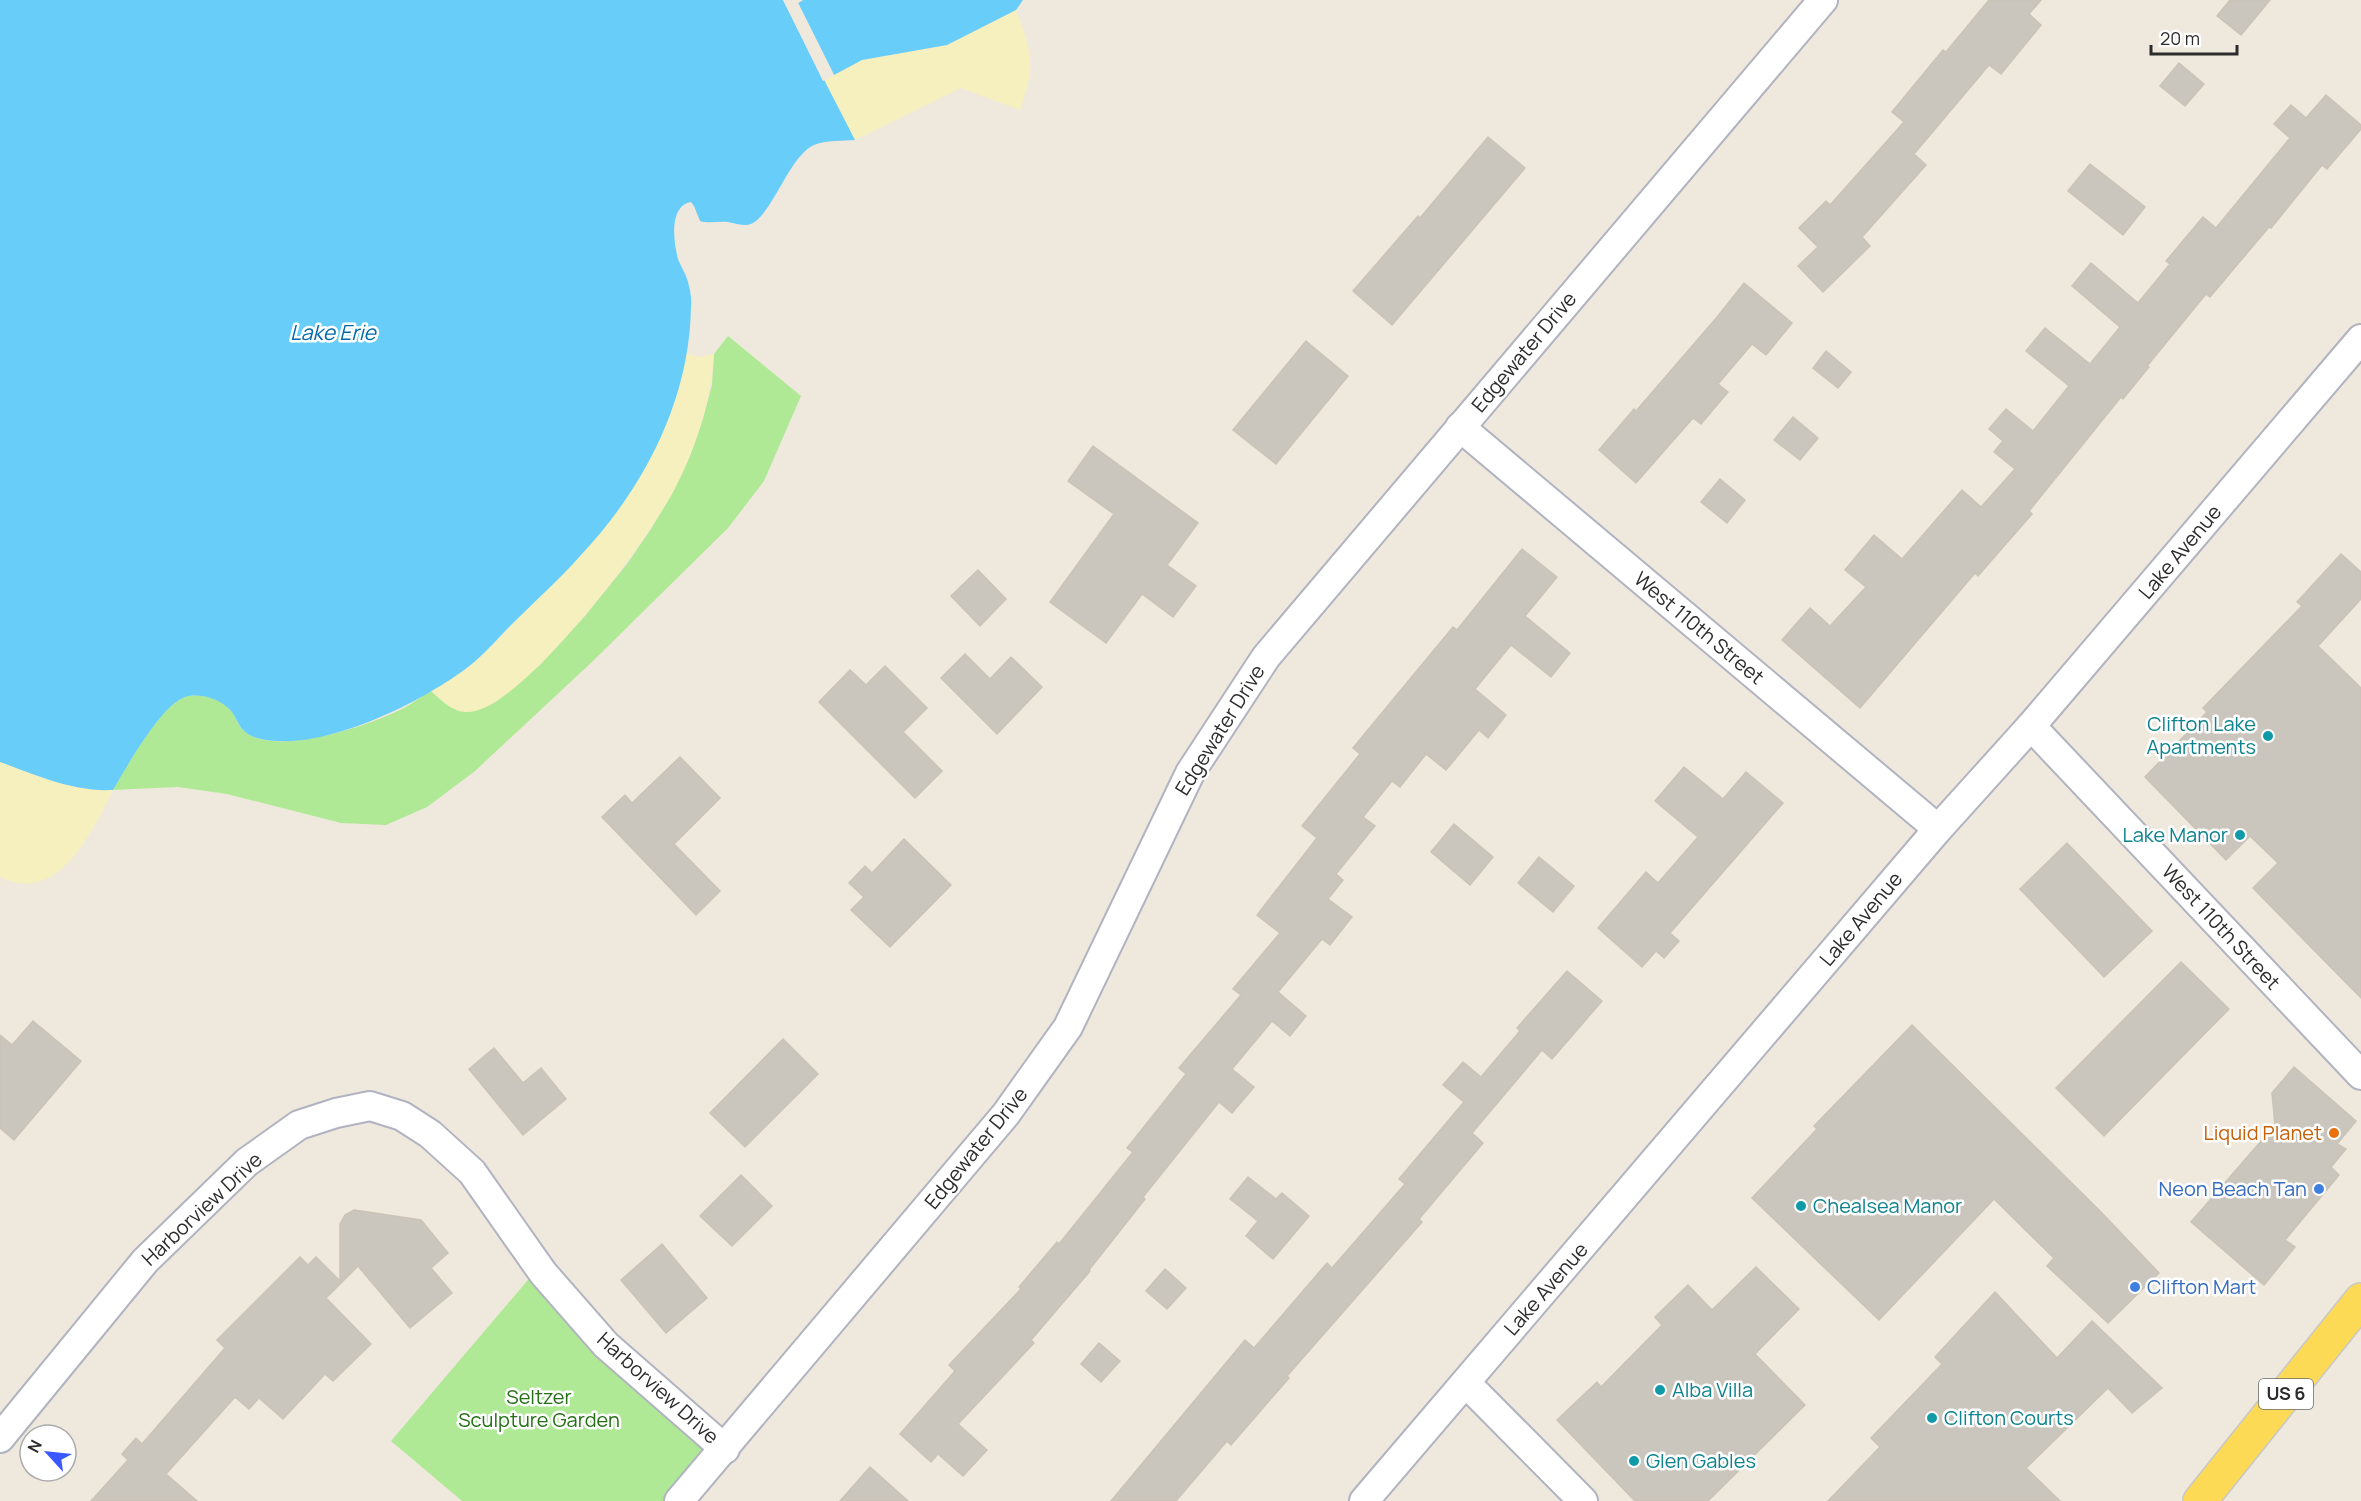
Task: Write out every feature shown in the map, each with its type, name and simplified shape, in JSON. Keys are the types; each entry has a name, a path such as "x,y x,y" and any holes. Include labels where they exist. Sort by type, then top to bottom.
{"main road":[{"name":"US 6","path":"2200,1501 2361,1300"}],"street":[{"name":"Edgewater Drive","path":"679,1501 1006,1114 1068,1027 1190,773 1273,648 1823,0"},
{"name":"Lake Avenue","path":"1364,1501 1938,829 2031,726 2361,339"},
{"name":"West 110th Street","path":"1460,427 1938,829"},
{"name":"West 110th Street","path":"2031,726 2361,1075"},
{"name":"Harborview Drive","path":"0,1438 145,1261 246,1162 299,1125 336,1113 370,1106 402,1116 421,1128 472,1172 543,1273 606,1345 725,1449"},
{"path":"1466,1383 1583,1501"}],"green space":[{"path":"728,336 801,396 764,481 728,528 593,661 475,771 427,807 386,825 341,823 227,794 178,787 113,790 155,724 176,702 185,697 202,696 219,701 228,707 243,730 254,737 269,741 309,739 352,729 390,715 431,691 449,706 492,704 540,665 585,616 627,564 651,529 673,492 690,456 712,385 714,354"},
{"name":"Seltzer Sculpture Garden","path":"539,1267 725,1449 679,1501 462,1501 391,1441"}],"sand":[{"path":"1016,10 1026,38 1030,60 1028,82 1020,110 961,88 855,140 823,81 862,60 947,45"},
{"path":"686,353 698,357 714,354 710,390 695,442 681,476 659,515 611,583 548,657 516,686 488,706 465,712 455,710 431,691 470,666 493,644 584,550 630,492 649,461 665,427 677,392"},
{"path":"0,762 69,785 113,790 84,844 56,873 40,882 21,883 0,877"}],"water":[{"name":"Lake Erie","path":"0,0 783,0 855,140 818,143 804,152 795,162 763,214 755,222 746,225 700,221 691,202 679,210 674,235 678,259 691,294 689,341 682,375 659,441 625,501 604,529 564,573 474,662 424,696 396,710 338,732 309,739 281,741 257,738 245,731 231,711 218,701 201,696 185,697 176,702 155,724 113,790 84,788 55,782 0,762"},
{"path":"803,0 1023,0 1016,10 947,45 862,60 834,75 798,3"}],"pier":[{"path":"783,0 786,0 826,80 823,81"},
{"path":"796,0 803,0 798,3 834,75 831,77 795,4"}],"building":[{"path":"1989,0 2041,0 2029,14 2041,25 2001,74 1989,65 1914,154 1926,165 1862,237 1870,246 1823,292 1798,266 1818,247 1799,228 1826,201 1830,205 1904,122 1892,112 1943,50 1946,52"},
{"path":"2230,0 2270,0 2241,35 2217,16"},
{"path":"2179,63 2204,84 2185,106 2160,86"},
{"path":"2326,95 2361,125 2361,129 2327,169 2322,165 2271,228 2269,227 2210,297 2206,294 2123,399 2121,397 2029,511 2032,514 1978,576 1975,573 1860,708 1782,640 1810,608 1830,626 1866,587 1845,570 1874,535 1902,559 1962,490 1981,507 2015,469 1994,452 2003,441 1989,429 2006,409 2033,431 2069,386 2026,351 2045,328 2090,364 2120,327 2072,286 2091,263 2138,303 2170,264 2166,261 2203,217 2216,228 2290,138 2274,124 2291,105 2306,118"},
{"path":"1488,137 1525,168 1392,325 1353,291 1418,216 1420,218"},
{"path":"2090,164 2145,207 2123,235 2068,191"},
{"path":"1744,283 1792,323 1766,355 1752,344 1718,384 1728,392 1701,424 1693,418 1636,483 1599,450 1634,409 1636,411"},
{"path":"1306,341 1348,376 1276,464 1233,430"},
{"path":"1826,351 1851,372 1838,388 1813,368"},
{"path":"1793,417 1818,438 1800,460 1774,440"},
{"path":"1093,446 1198,523 1167,565 1196,586 1173,617 1142,594 1106,643 1050,602 1114,514 1068,481"},
{"path":"1720,479 1745,500 1727,523 1701,502"},
{"path":"1522,549 1557,577 1525,616 1570,653 1551,677 1511,645 1475,689 1506,715 1488,738 1479,730 1446,770 1426,754 1400,787 1392,781 1363,817 1375,826 1336,874 1343,880 1328,899 1352,917 1330,945 1322,939 1278,992 1306,1016 1290,1036 1272,1021 1232,1069 1254,1087 1232,1113 1219,1102 1143,1197 1145,1199 1090,1271 1031,1340 1034,1343 958,1424 987,1450 963,1476 938,1454 931,1462 900,1434 955,1371 949,1365 1021,1289 1019,1287 1057,1242 1059,1244 1133,1152 1127,1148 1186,1074 1179,1068 1241,995 1233,989 1280,933 1257,915 1317,838 1302,826 1360,754 1353,748 1453,627 1457,630"},
{"path":"2341,554 2361,572 2361,599 2318,646 2361,688 2361,998 2253,888 2278,863 2250,836 2226,860 2145,777 2207,712 2203,708 2302,606 2297,602"},
{"path":"978,570 1006,599 980,626 951,596"},
{"path":"965,654 990,679 1011,657 1042,687 997,734 941,678"},
{"path":"885,666 927,708 903,732 942,771 915,798 819,702 850,670 866,685"},
{"path":"680,757 720,798 674,844 720,891 696,915 602,817 625,795 632,803"},
{"path":"1684,767 1723,799 1746,772 1783,803 1670,933 1679,941 1664,958 1656,951 1642,967 1598,928 1646,872 1658,883 1698,837 1655,801"},
{"path":"1454,824 1493,857 1470,885 1431,852"},
{"path":"904,839 951,885 890,947 851,910 864,897 849,883 865,866 872,873"},
{"path":"2067,843 2152,931 2104,977 2020,889"},
{"path":"1539,857 1574,886 1553,912 1518,883"},
{"path":"2181,962 2229,1009 2104,1136 2056,1088"},
{"path":"1567,971 1602,1001 1552,1059 1542,1050 1472,1133 1483,1143 1419,1219 1422,1222 1287,1376 1289,1378 1231,1445 1227,1441 1176,1501 1111,1501 1245,1340 1254,1348 1327,1263 1332,1268 1405,1184 1399,1179 1464,1102 1443,1085 1463,1062 1481,1077 1520,1031 1517,1028"},
{"path":"33,1021 81,1061 14,1140 0,1128 0,1035 12,1045"},
{"path":"1912,1025 2100,1211 2159,1273 2108,1323 2047,1266 2054,1258 1994,1199 1879,1320 1752,1198 1817,1129 1814,1126"},
{"path":"783,1039 818,1074 745,1147 710,1113"},
{"path":"494,1048 523,1083 541,1068 566,1099 523,1135 469,1069"},
{"path":"2294,1067 2356,1121 2337,1144 2346,1149 2331,1167 2339,1175 2285,1240 2295,1247 2264,1285 2191,1222 2275,1125 2272,1093"},
{"path":"741,1175 772,1206 732,1246 700,1216"},
{"path":"1248,1177 1276,1199 1282,1193 1309,1216 1273,1259 1246,1236 1258,1221 1230,1199"},
{"path":"354,1210 421,1220 448,1253 431,1268 452,1293 410,1328 358,1266 326,1298 371,1344 333,1381 325,1374 283,1419 259,1398 249,1409 235,1397 166,1474 197,1501 91,1501 128,1460 122,1454 136,1438 142,1444 225,1348 217,1340 300,1257 308,1265 316,1257 340,1281 340,1224 345,1215"},
{"path":"662,1244 707,1298 666,1333 621,1280"},
{"path":"1756,1267 1799,1309 1755,1354 1805,1405 1708,1501 1635,1501 1557,1420 1597,1382 1601,1387 1662,1325 1655,1317 1688,1285 1712,1310"},
{"path":"1165,1269 1186,1288 1167,1309 1146,1291"},
{"path":"1995,1292 2057,1358 2092,1321 2162,1388 2132,1413 2108,1388 2026,1468 2060,1501 1828,1501 1880,1447 1871,1438 1942,1364 1935,1357"},
{"path":"1099,1343 1120,1361 1101,1382 1081,1364"},
{"path":"870,1467 908,1501 840,1501"}],"place":[{"name":"Clifton Lake Apartments","path":"2268,736"},
{"name":"Lake Manor","path":"2240,835"},
{"name":"Liquid Planet","path":"2334,1133"},
{"name":"Neon Beach Tan","path":"2319,1189"},
{"name":"Chealsea Manor","path":"1801,1206"},
{"name":"Clifton Mart","path":"2135,1287"},
{"name":"Alba Villa","path":"1660,1390"},
{"name":"Clifton Courts","path":"1932,1418"},
{"name":"Glen Gables","path":"1634,1461"}]}
